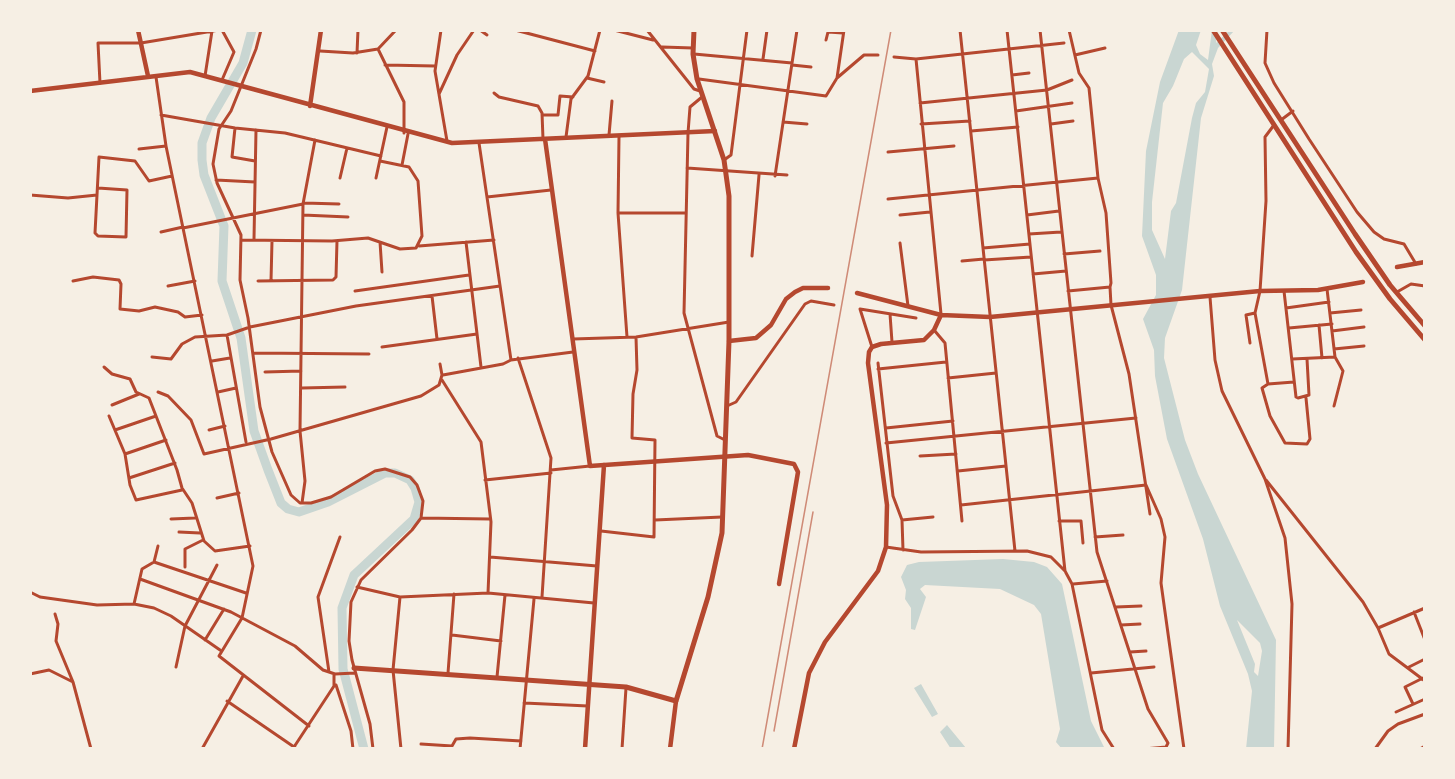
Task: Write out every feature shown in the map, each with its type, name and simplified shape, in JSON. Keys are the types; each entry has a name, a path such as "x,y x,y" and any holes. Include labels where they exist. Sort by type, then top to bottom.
{"main road":[{"path":"354,671 393,670 626,687 676,701 708,597 719,552 726,458 730,209 724,160 697,79 693,51 694,30"},
{"path":"1213,30 1356,252 1390,299 1425,339"},
{"path":"1222,30 1330,198 1397,292 1425,326"}],"street":[{"path":"138,30 148,76"},
{"path":"170,30 170,38"},
{"path":"100,83 98,43 141,43 221,30 234,52 223,81"},
{"path":"266,30 261,30 256,49 238,85 229,115 219,124 213,156 216,180 242,240 238,271 250,327 266,440 287,489 294,499 302,503 311,503 338,494 375,471 390,470 404,473 417,485 423,501 422,518 368,571 357,587 351,602 349,622 354,671 370,724 373,749"},
{"path":"310,106 320,51 321,30"},
{"path":"357,53 358,30"},
{"path":"320,51 357,53 378,49 396,30"},
{"path":"441,30 435,66 447,142"},
{"path":"438,95 457,55 474,30"},
{"path":"480,30 487,35"},
{"path":"515,30 595,51"},
{"path":"534,36 535,30"},
{"path":"567,137 573,97 587,78 600,30"},
{"path":"614,30 655,41"},
{"path":"648,30 694,89 701,94 690,107 684,296 688,328 717,436 726,441"},
{"path":"724,160 731,155 747,30"},
{"path":"764,59 767,30"},
{"path":"775,176 797,30"},
{"path":"960,30 1015,551"},
{"path":"1007,30 1065,571"},
{"path":"1041,30 1081,423 1095,537 1148,709 1168,743 1166,747 1144,749"},
{"path":"1069,30 1079,73 1089,88 1098,178 1106,213 1110,287 1129,374 1150,514"},
{"path":"1267,30 1265,63 1274,83 1357,212 1384,240 1404,244 1416,264"},
{"path":"205,76 212,31"},
{"path":"826,40 828,32 843,32 837,78"},
{"path":"894,57 916,59 1064,44"},
{"path":"660,47 811,67"},
{"path":"1075,55 1105,48"},
{"path":"378,49 404,102 406,133 402,165"},
{"path":"697,79 787,93 826,96 837,78 864,55 878,55"},
{"path":"872,347 924,340 934,330 941,315 916,59"},
{"path":"385,65 435,66"},
{"path":"30,91 189,72 387,128 447,142 479,143 715,131"},
{"path":"1012,75 1029,73"},
{"path":"156,75 166,146 253,566 242,618 220,650 219,656 309,726"},
{"path":"587,78 604,82"},
{"path":"920,103 968,100 1047,90 1072,80"},
{"path":"494,93 499,97 535,104 542,115 590,466"},
{"path":"542,115 558,115 560,96 573,97"},
{"path":"609,136 612,101"},
{"path":"1016,111 1072,103"},
{"path":"1281,120 1293,111"},
{"path":"161,115 315,140 409,167 418,181 422,236 419,246"},
{"path":"921,124 970,121"},
{"path":"1050,124 1073,121"},
{"path":"783,122 807,124"},
{"path":"1269,384 1255,313 1260,291 1266,201 1265,137 1275,124"},
{"path":"971,131 1018,127"},
{"path":"235,128 232,158 255,161"},
{"path":"376,178 387,128"},
{"path":"254,240 256,130"},
{"path":"619,137 618,213 627,337"},
{"path":"302,503 305,471 300,431 303,215 315,140"},
{"path":"479,143 511,360"},
{"path":"139,149 166,146"},
{"path":"888,152 954,146"},
{"path":"340,178 347,148"},
{"path":"98,188 127,190 126,237 96,236 99,157 135,161 149,181 172,176"},
{"path":"687,168 759,175 787,175"},
{"path":"752,256 759,175"},
{"path":"888,199 1098,178"},
{"path":"216,180 255,182"},
{"path":"487,197 551,190"},
{"path":"30,195 68,198 97,195"},
{"path":"162,232 304,204 339,204"},
{"path":"900,215 930,212"},
{"path":"1027,215 1059,212"},
{"path":"618,213 686,213"},
{"path":"303,215 348,217"},
{"path":"1029,234 1062,232"},
{"path":"242,240 368,238 408,251 419,246 494,240"},
{"path":"271,281 272,240"},
{"path":"258,281 330,281 336,277 337,240"},
{"path":"380,242 382,272"},
{"path":"466,242 481,367"},
{"path":"900,243 908,306"},
{"path":"983,248 1030,244"},
{"path":"1064,254 1100,251"},
{"path":"962,261 1031,258"},
{"path":"1397,267 1425,262"},
{"path":"1033,274 1066,271"},
{"path":"355,291 469,275"},
{"path":"73,281 93,277 119,280 122,284 120,309 139,311 155,307 178,312 186,317 202,315"},
{"path":"168,286 195,281"},
{"path":"857,293 941,315 990,317 1210,295 1283,289 1327,289 1363,282"},
{"path":"1397,292 1411,284 1425,286"},
{"path":"152,357 171,359 189,339 206,335 229,334 250,327 303,317 500,286"},
{"path":"1068,291 1110,287"},
{"path":"729,341 756,338 771,325 786,299 795,292 803,288 828,288"},
{"path":"1283,289 1296,397 1306,398"},
{"path":"1327,289 1335,357 1343,371 1334,406"},
{"path":"1210,295 1217,375 1228,406 1264,479 1284,531 1291,582 1288,749"},
{"path":"432,296 436,339"},
{"path":"727,406 736,402 805,304 811,301 834,305"},
{"path":"1286,308 1329,302"},
{"path":"794,749 809,673 825,642 878,571 886,547 887,505 868,363 872,347 860,309 916,318"},
{"path":"1330,313 1361,310"},
{"path":"1250,343 1246,315 1255,313"},
{"path":"890,314 893,343"},
{"path":"572,339 636,337 729,322"},
{"path":"1288,328 1332,324"},
{"path":"1318,326 1322,358"},
{"path":"1332,331 1364,327"},
{"path":"934,330 944,340 962,521"},
{"path":"229,334 236,388 248,443"},
{"path":"382,347 477,334"},
{"path":"601,531 654,537 656,520 655,440 632,438 633,394 637,370 636,337"},
{"path":"1334,349 1364,346"},
{"path":"442,375 503,364 518,358 573,352"},
{"path":"253,353 369,354"},
{"path":"1292,359 1335,357"},
{"path":"212,362 231,358"},
{"path":"518,358 547,444 551,471 542,597"},
{"path":"1306,398 1310,395 1307,358"},
{"path":"879,369 946,362"},
{"path":"878,363 895,504 902,520 903,550"},
{"path":"158,392 168,396 191,420 198,435 202,454 300,431 421,396 440,385 442,375 440,364"},
{"path":"104,367 112,374 130,379 138,394 149,398 175,463 183,490 192,503 203,540 215,551 250,546"},
{"path":"265,372 301,371"},
{"path":"948,378 996,373"},
{"path":"442,380 481,442 490,519 488,593"},
{"path":"1294,382 1269,384 1262,388 1270,416 1285,443 1307,444 1310,439 1306,398"},
{"path":"301,388 345,387"},
{"path":"218,392 236,388"},
{"path":"112,405 138,394"},
{"path":"873,409 883,408"},
{"path":"109,416 125,454 129,478 138,501 183,490"},
{"path":"115,431 156,416"},
{"path":"886,443 1136,418"},
{"path":"885,428 952,421"},
{"path":"209,430 225,426"},
{"path":"125,454 166,440"},
{"path":"920,456 956,454"},
{"path":"485,480 590,466 750,455 797,466 796,489 779,584"},
{"path":"129,478 175,463"},
{"path":"585,749 604,465"},
{"path":"958,471 1006,466"},
{"path":"1264,479 1351,586 1378,628 1389,654 1424,680 1405,687 1413,704"},
{"path":"961,506 1089,493 1146,484"},
{"path":"1146,484 1161,519 1165,537 1161,583 1184,749"},
{"path":"217,498 239,493"},
{"path":"887,505 895,504"},
{"path":"656,520 723,517"},
{"path":"902,520 933,517"},
{"path":"171,519 195,518"},
{"path":"422,518 490,519"},
{"path":"1059,520 1081,521 1083,543"},
{"path":"179,532 200,533"},
{"path":"1095,537 1123,535"},
{"path":"329,672 318,597 340,537"},
{"path":"185,567 184,549 203,540"},
{"path":"134,604 142,569 154,562 158,546"},
{"path":"886,547 921,552 1015,551 1051,557 1065,571 1072,584 1102,730 1114,749"},
{"path":"490,557 598,566"},
{"path":"154,562 247,593"},
{"path":"176,667 185,626 218,565"},
{"path":"140,579 224,609 284,639 329,672 334,674 354,671"},
{"path":"1072,584 1107,581"},
{"path":"357,587 400,597 488,593 596,603"},
{"path":"30,592 40,597 97,605 134,604 162,612 220,650"},
{"path":"447,674 454,594"},
{"path":"497,677 505,595"},
{"path":"400,597 393,670 401,749"},
{"path":"520,749 534,599"},
{"path":"1115,607 1141,606"},
{"path":"1378,628 1425,608"},
{"path":"205,640 224,609"},
{"path":"1414,612 1425,640"},
{"path":"55,614 58,624 56,640 74,682 91,749"},
{"path":"1121,625 1140,624"},
{"path":"451,634 501,640"},
{"path":"1130,652 1146,651"},
{"path":"1409,667 1425,660"},
{"path":"1090,673 1154,667"},
{"path":"30,674 49,670 74,682"},
{"path":"334,674 334,683 351,731 353,749"},
{"path":"202,749 243,676"},
{"path":"227,702 296,748 334,683"},
{"path":"622,749 626,687"},
{"path":"1396,712 1425,699"},
{"path":"670,749 676,701"},
{"path":"524,703 588,706"},
{"path":"1375,749 1393,728 1425,714"},
{"path":"421,744 452,746 456,739 470,738 521,741"},
{"path":"1420,749 1425,746"}],"shaded area":[{"path":"1179,30 1201,30 1196,45 1200,54 1208,60 1212,30 1217,30 1216,43 1230,30 1235,30 1218,48 1212,64 1214,76 1201,118 1182,290 1165,338 1164,358 1185,440 1198,474 1276,640 1274,749 1246,749 1252,691 1248,674 1220,606 1203,539 1167,439 1155,376 1154,350 1143,319 1156,295 1156,275 1142,236 1146,151 1160,82","holes":["1192,52 1209,69 1205,92 1196,103 1192,118 1176,203 1171,211 1165,259 1152,230 1152,202 1163,103 1184,59","1237,620 1260,643 1262,651 1258,676 1254,672 1255,664"]},
{"path":"1003,559 1034,562 1047,567 1062,584 1091,721 1105,749 1062,749 1056,742 1060,729 1041,614 1034,605 1000,589 925,585 920,589 926,597 915,630 911,629 911,608 905,599 906,590 901,577 907,565 919,562"},
{"path":"921,684 938,714 932,717 914,688"},
{"path":"947,725 965,749 951,749 940,732"}],"waterway":[{"path":"252,30 243,63 211,118 202,143 202,160 204,175 224,226 222,281 241,338 254,431 281,503 288,509 299,512 328,502 385,473 395,473 410,480 419,502 414,519 354,575 342,608 343,669 364,749"}],"railway":[{"path":"762,749 891,30"},
{"path":"774,731 813,512"}]}
